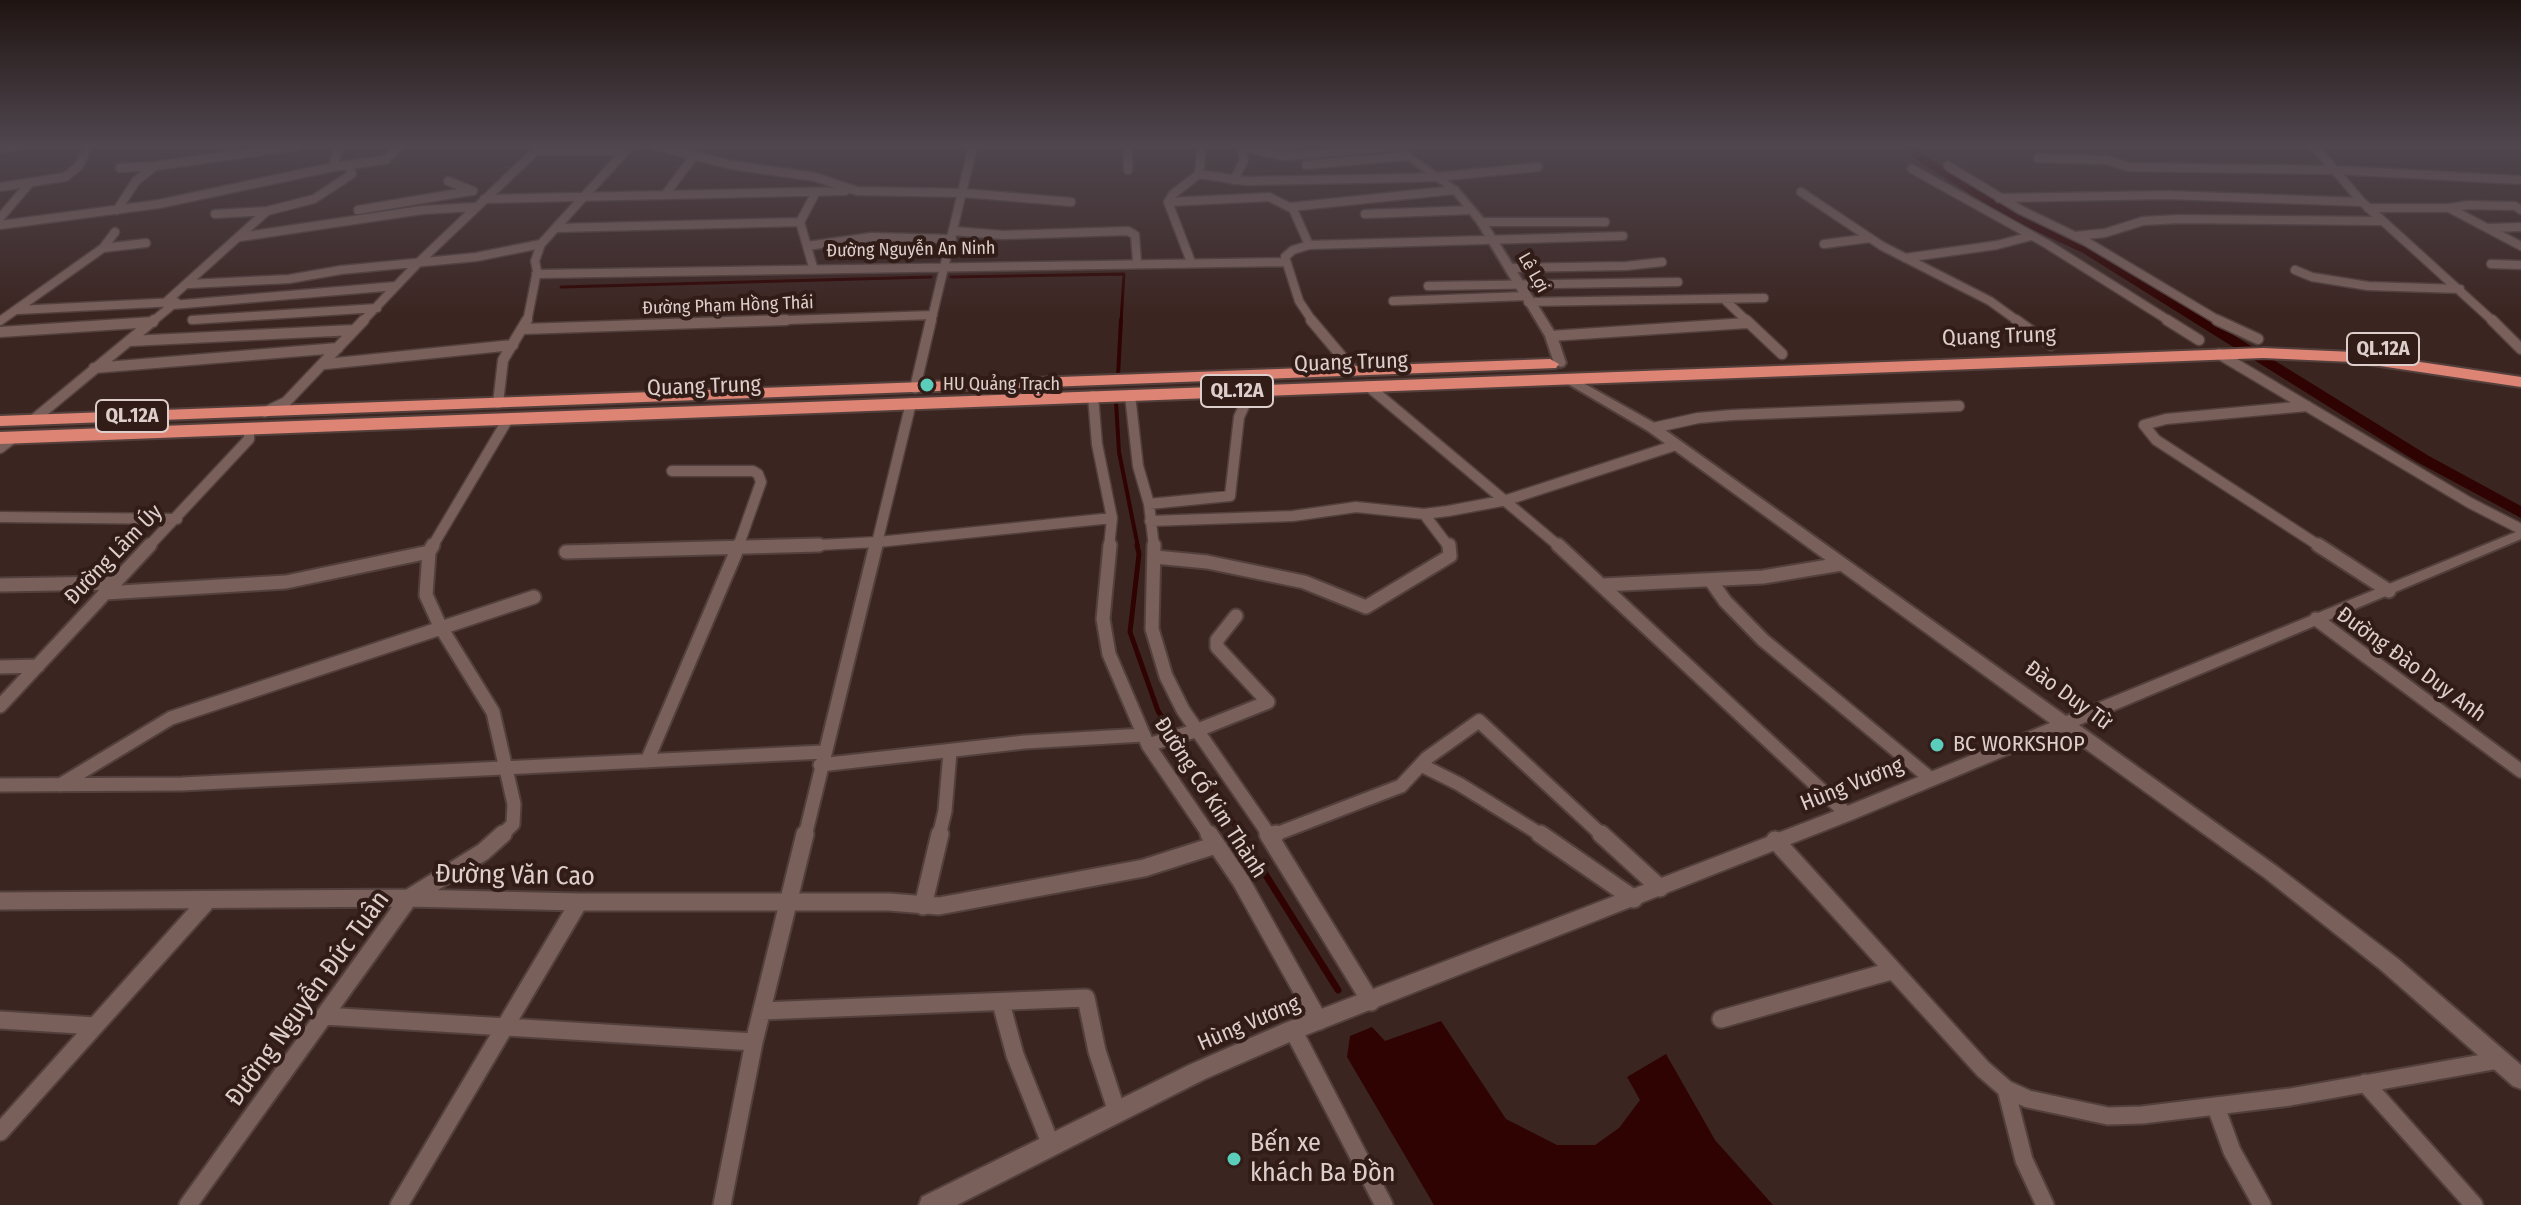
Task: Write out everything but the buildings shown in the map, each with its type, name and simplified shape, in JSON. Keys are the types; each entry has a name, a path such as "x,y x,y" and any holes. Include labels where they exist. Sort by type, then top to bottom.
{"highway":[{"name":"QL.12A","path":"2213,347 2255,344 2338,356 2472,368 2521,369"},
{"name":"Quang Trung","path":"0,421 265,412 503,411 1250,383 1368,386 1782,354 2051,345 2213,347"},
{"name":"Quang Trung","path":"1250,383 1354,371 1564,371 1953,363 2213,347"},
{"path":"1939,348 1953,363"},
{"name":"QL.12A","path":"2472,368 2521,382"},
{"name":"Quang Trung","path":"1084,391 1130,395 1161,386"},
{"name":"Quang Trung","path":"4,441 249,429 503,411"},
{"path":"249,429 265,412"}],"street":[{"path":"0,218 13,202"},
{"path":"117,210 122,202"},
{"path":"0,225 167,202"},
{"path":"215,214 267,211 300,202"},
{"path":"358,210 404,202"},
{"path":"265,412 286,402 326,364 354,330 480,202"},
{"path":"503,411 503,360 524,329 536,274 535,261 541,244 577,202"},
{"path":"811,202 800,222 813,267"},
{"path":"722,1205 754,1042 962,202"},
{"path":"1168,202 1191,262"},
{"path":"1277,202 1290,207 1336,202"},
{"name":"Lê Lợi","path":"1465,202 1481,222 1551,336 1564,371"},
{"path":"1816,202 1905,258 1990,301 2051,345"},
{"path":"1971,202 2521,532"},
{"path":"2007,202 2075,236 2255,344"},
{"path":"2304,202 2449,208 2457,205 2519,207"},
{"path":"2363,202 2460,289 2521,349"},
{"path":"240,237 422,210 475,207"},
{"path":"1290,207 1309,245"},
{"path":"2449,208 2521,246"},
{"path":"1365,214 1471,210"},
{"path":"33,420 153,322 267,211"},
{"path":"2075,236 2105,233 2143,221 2381,221"},
{"path":"557,228 800,222"},
{"path":"1481,222 1605,222"},
{"path":"2487,228 2521,227"},
{"path":"807,246 871,237 1128,231 1135,235 1137,262"},
{"path":"0,321 103,248 115,232"},
{"path":"1354,371 1306,314 1286,262 1289,252 1309,245 1623,236"},
{"path":"1905,258 1997,245 2031,236"},
{"path":"1824,244 1870,238"},
{"path":"103,248 146,243"},
{"path":"189,284 275,281 476,257 541,244"},
{"name":"Đường Nguyễn An Ninh","path":"536,274 813,267 1286,262"},
{"path":"1509,268 1626,266 1662,262"},
{"path":"2491,264 2521,265"},
{"path":"2295,270 2312,277 2368,286 2460,289"},
{"path":"1428,286 1678,282"},
{"path":"18,310 170,303 396,286"},
{"path":"1393,301 1764,298"},
{"path":"1724,299 1782,354"},
{"path":"192,320 377,308"},
{"name":"Đường Phạm Hồng Thái","path":"524,329 933,315"},
{"path":"0,332 153,322"},
{"path":"1551,336 1747,323"},
{"path":"130,341 354,330"},
{"path":"326,364 513,345"},
{"path":"94,368 338,348"},
{"name":"Đào Duy Từ","path":"1564,371 1653,428 2329,916 2521,1079"},
{"path":"1149,504 1230,496 1239,417 1250,383"},
{"path":"1368,386 1507,500 1603,585 1847,814"},
{"name":"Đường Cổ Kim Thành","path":"1084,391 1112,518 1103,604 1104,634 1146,740 1241,881 1319,1021"},
{"path":"1130,395 1138,466 1149,504 1155,557 1151,591 1152,629 1170,685 1193,732 1270,836 1371,1002"},
{"path":"1653,428 1722,415 1959,406"},
{"path":"2307,406 2166,419 2144,425 2156,440 2389,591"},
{"name":"Đường Nguyễn Đức Tuân","path":"188,1205 409,898 483,852 508,832 515,814 493,712 440,626 426,595 429,552 503,411"},
{"name":"Đường Lâm Úy","path":"0,706 249,439 249,429"},
{"path":"1150,521 1293,516 1356,507 1424,514 1507,500 1676,445"},
{"path":"647,761 737,549 761,482 753,471 672,471"},
{"path":"1155,557 1207,562 1281,577 1312,585 1366,607 1450,556 1449,545 1424,514"},
{"path":"0,517 177,519"},
{"path":"566,552 737,549 878,542 1112,518"},
{"name":"Hùng Vương","path":"931,1205 1197,1072 1293,1030 1847,814 2064,722 2389,591 2521,532"},
{"path":"105,593 286,582 429,552"},
{"path":"1603,585 1763,577 1841,564"},
{"path":"1711,581 1725,601 1763,640 1931,779"},
{"path":"0,585 114,583"},
{"path":"60,785 171,718 534,597"},
{"path":"0,785 182,784 647,761 822,759 950,752 1054,739 1164,741 1268,702 1266,696 1217,647 1217,640 1236,616"},
{"name":"Đường Đào Duy Anh","path":"2316,619 2521,771"},
{"path":"0,667 38,666"},
{"path":"1270,836 1401,786 1421,765 1479,721 1660,888"},
{"path":"923,906 945,811 950,752"},
{"path":"1421,765 1459,784 1555,843 1634,899"},
{"path":"1775,840 1891,971 2006,1089 2028,1099 2108,1116 2216,1107 2499,1060"},
{"name":"Đường Văn Cao","path":"0,901 409,898 579,902 889,902 923,906 963,902 1144,868 1216,845"},
{"path":"0,1132 208,900"},
{"path":"399,1205 579,902"},
{"path":"1721,1019 1891,971"},
{"path":"762,1011 1086,998 1097,1051 1117,1112"},
{"path":"1001,1003 1015,1055 1051,1145"},
{"path":"324,1016 754,1042"},
{"path":"0,1020 95,1026"},
{"path":"1293,1030 1384,1205"},
{"path":"2365,1083 2474,1205"},
{"path":"2006,1089 2010,1116 2024,1160 2045,1205"},
{"path":"2216,1107 2232,1151 2262,1205"}],"shaded area":[{"path":"1441,1021 1506,1119 1557,1145 1595,1145 1619,1128 1640,1100 1627,1077 1666,1054 1715,1140 1773,1205 1434,1205 1347,1057 1350,1036 1372,1027 1385,1041"}],"waterway":[{"path":"1990,202 2012,216 2087,250 2423,459 2521,513"},
{"path":"951,277 1124,274 1121,322"},
{"path":"561,287 931,277"},
{"path":"1118,376 1121,320"},
{"path":"1116,402 1119,452 1138,547"},
{"path":"1137,545 1139,554 1130,632 1158,711 1242,836"},
{"path":"1240,834 1338,990"}],"place":[{"name":"HU Quảng Trạch","path":"927,385"},
{"name":"BC WORKSHOP","path":"1937,745"},
{"name":"Bến xe khách Ba Đồn","path":"1234,1159"}]}
